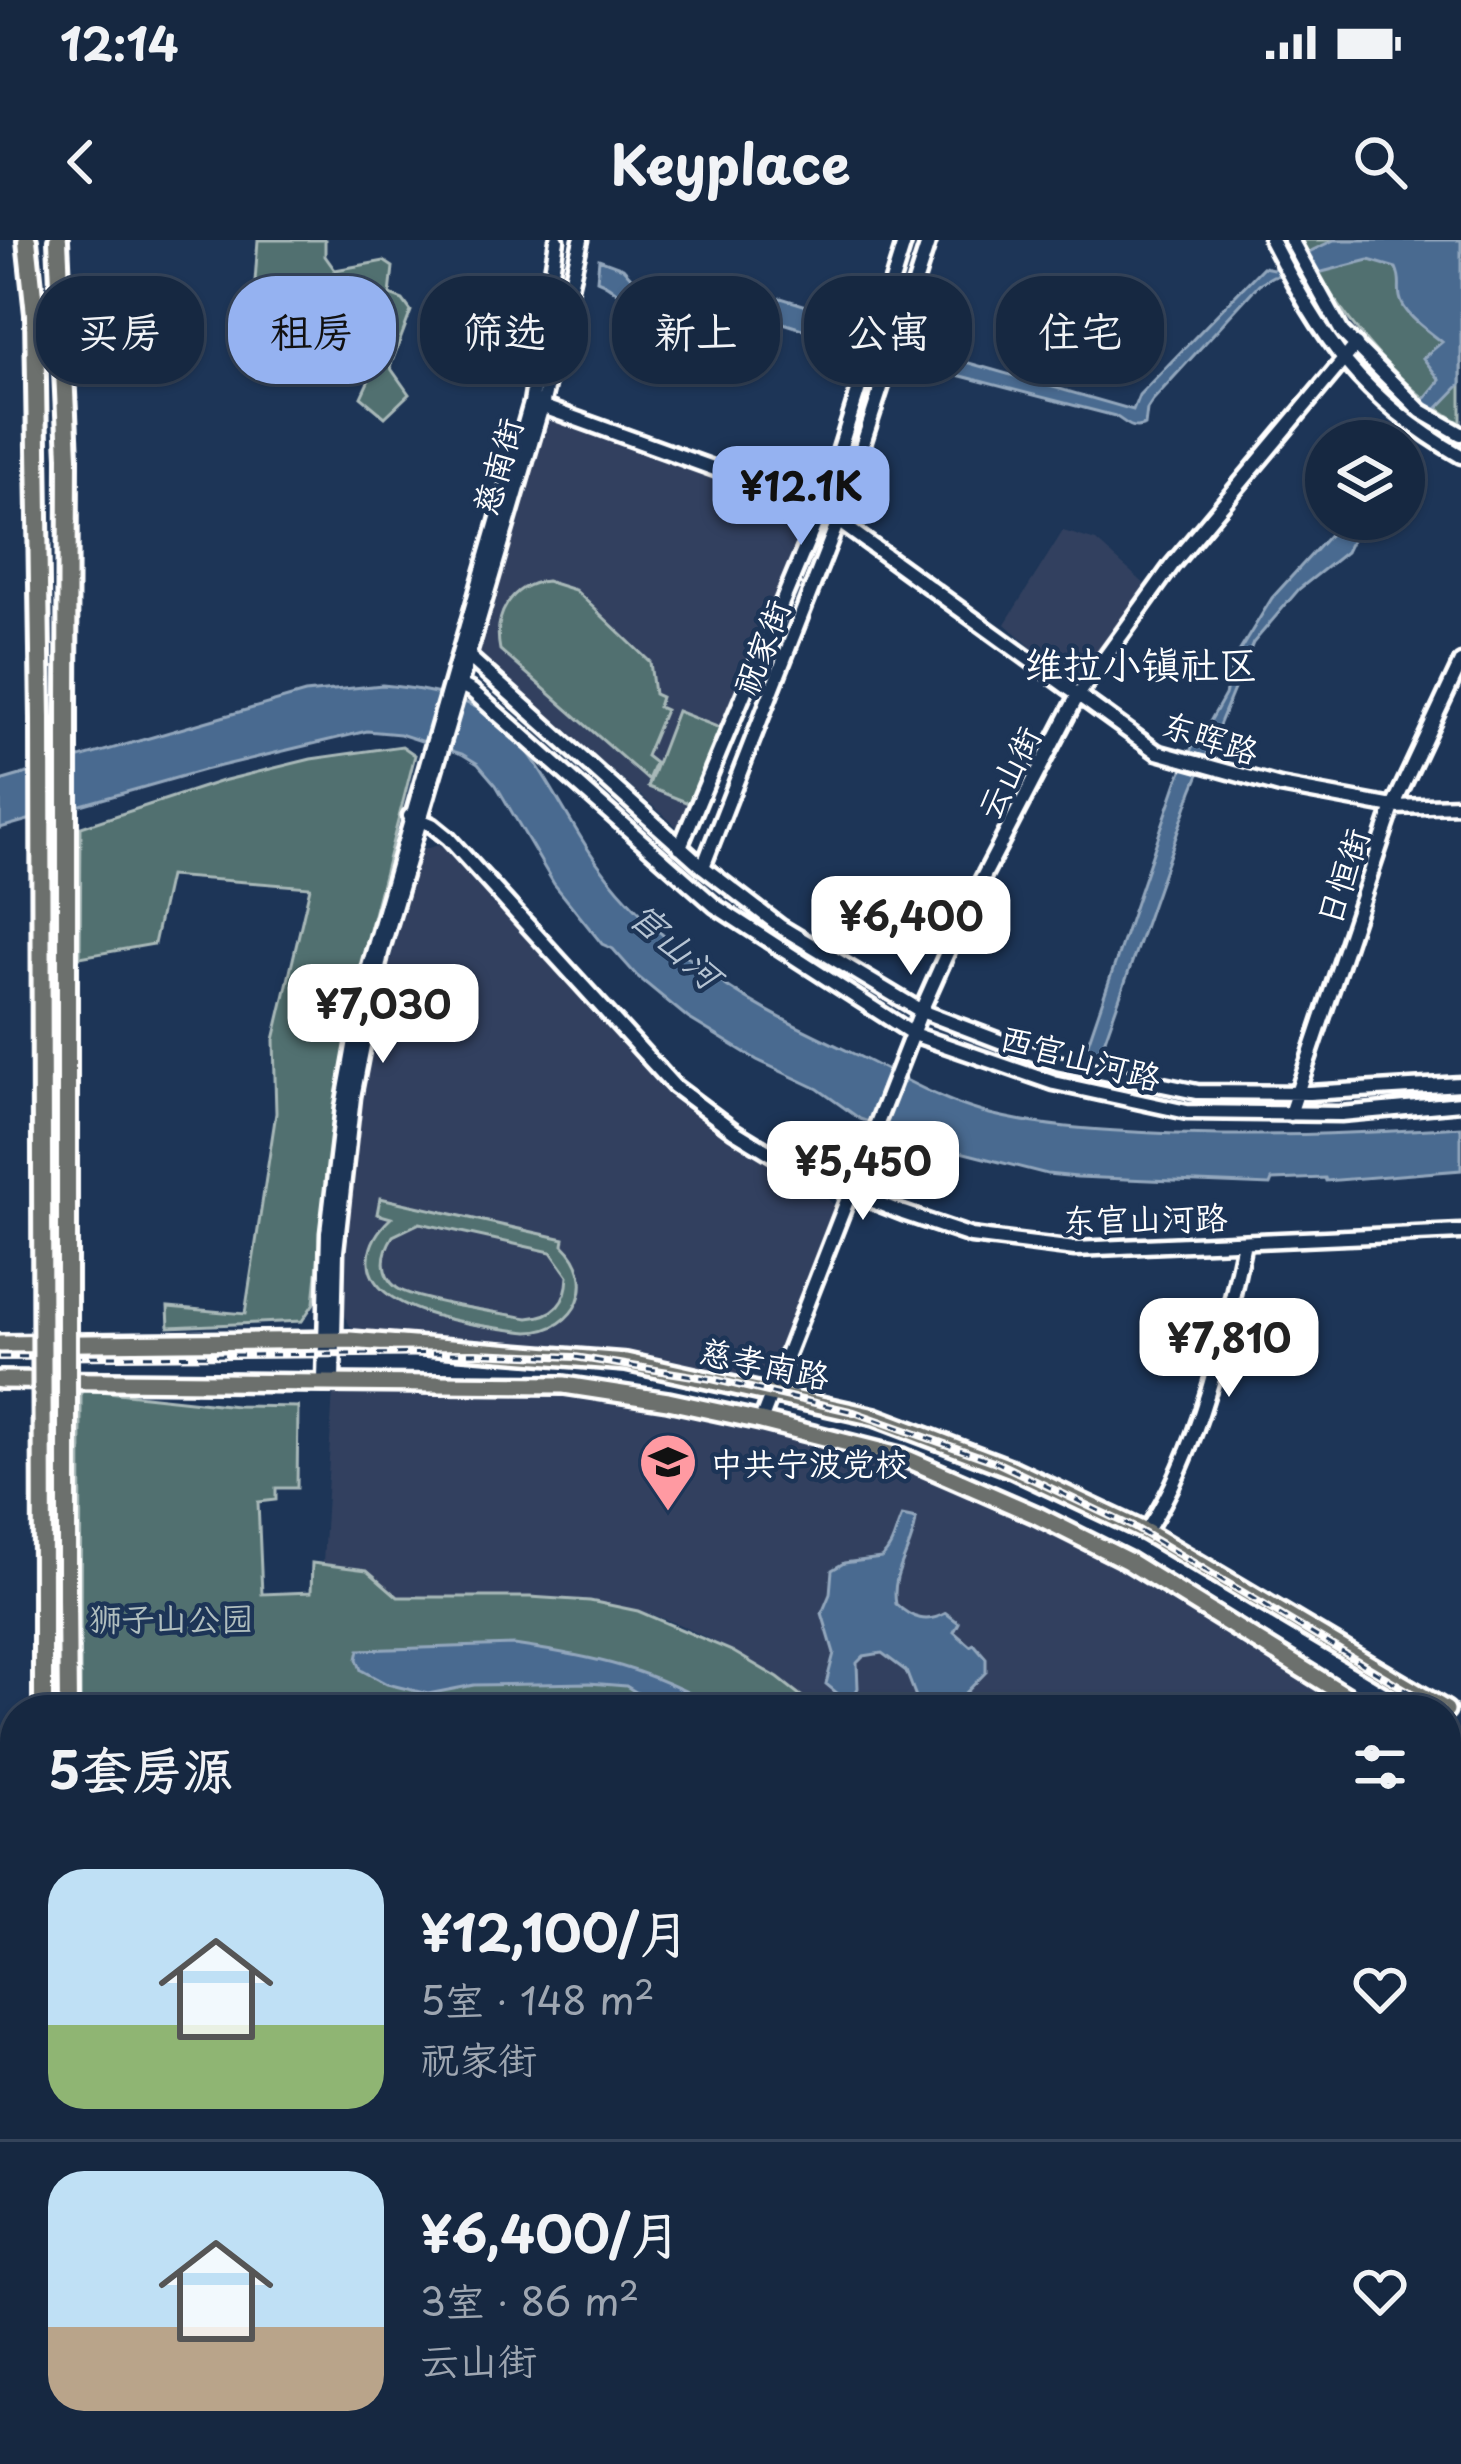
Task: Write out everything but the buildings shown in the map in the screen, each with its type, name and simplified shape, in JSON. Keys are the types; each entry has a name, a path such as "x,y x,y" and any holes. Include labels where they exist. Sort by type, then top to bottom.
{"highway":[{"path":"27,240 35,314 41,719 43,1695"},
{"path":"58,240 68,457 68,1695"}],"main road":[{"name":"慈孝南路","path":"0,1344 328,1340 626,1362 874,1417 1012,1469 1146,1532 1421,1695"},
{"name":"慈孝南路","path":"0,1380 565,1384 760,1421 903,1456 1036,1515 1128,1561 1346,1695"}],"street":[{"name":"慈南街","path":"536,405 557,240"},
{"name":"慈南街","path":"328,1380 353,1097 381,953 415,817 581,240"},
{"name":"祝家街","path":"680,847 820,512 905,240"},
{"name":"祝家街","path":"703,867 838,521 929,240"},
{"path":"1270,240 1315,324 1342,360 1426,436 1461,456"},
{"path":"1291,240 1342,332 1420,411 1461,434"},
{"name":"云山街","path":"760,1421 921,1011 966,910 1078,694 1172,565 1355,345"},
{"name":"东晖路","path":"536,405 754,483 838,521 1156,752 1280,786 1393,807 1461,805"},
{"name":"西官山河路","path":"464,653 703,867 781,927 921,1011 1058,1063 1197,1092 1461,1084"},
{"name":"日恒街","path":"1290,1114 1393,807 1461,662"},
{"name":"西官山河路","path":"456,682 472,691 716,906 914,1034 1054,1083 1187,1112 1341,1114 1461,1102"},
{"name":"东官山河路","path":"415,817 448,838 674,1086 734,1131 806,1175 971,1236 1076,1250 1461,1232"},
{"path":"1146,1532 1186,1457 1213,1373 1244,1242"}],"shaded area":[{"path":"1334,240 1461,240 1461,384 1425,421 1407,420 1440,380 1423,358 1442,342 1406,310 1396,268 1369,260 1322,272 1273,276 1259,284 1153,400 1145,425 1136,427 1115,416 972,379 972,364 996,371 996,384 1042,384 1133,410 1139,395 1150,384 1164,384 1164,369 1263,267 1273,269"},
{"path":"599,259 630,276 612,276 612,289 597,280"},
{"path":"781,298 804,305 804,330 780,322"},
{"path":"548,414 812,514 684,833 476,653"},
{"path":"1063,531 1096,541 1148,587 1075,686 1005,624"},
{"path":"1325,540 1352,540 1346,552 1299,589 1253,643 1192,791 1098,1051 1087,1046 1177,782 1196,738 1225,695 1234,660 1272,598"},
{"path":"382,685 427,691 490,715 530,755 610,880 678,949 768,1011 931,1093 1003,1117 1110,1131 1269,1135 1461,1127 1461,1170 1326,1181 1272,1180 1270,1185 1077,1177 941,1147 860,1119 818,1089 757,1060 688,1018 637,976 613,949 602,944 554,884 496,785 478,764 400,734 367,731 204,770 0,828 0,781 305,693"},
{"path":"439,845 458,859 681,1103 821,1192 835,1206 774,1364 759,1377 556,1346 367,1335 350,1326 341,1308 352,1133 369,1037 421,850"},
{"name":"中共宁波党校","path":"333,1390 562,1393 669,1408 901,1463 1128,1567 1335,1695 801,1695 732,1650 638,1610 590,1600 530,1596 398,1596 367,1569 323,1563"},
{"path":"902,1516 916,1519 896,1582 896,1604 920,1618 946,1613 959,1623 954,1632 986,1658 986,1672 964,1695 915,1695 906,1671 882,1653 864,1656 857,1663 854,1695 839,1695 826,1684 834,1653 822,1613 832,1570 844,1563 881,1558"},
{"path":"514,1645 621,1666 691,1695 641,1695 626,1686 589,1683 474,1685 428,1694 387,1684 361,1670 359,1650"}],"green space":[{"path":"258,240 325,240 325,256 335,270 384,261 393,267 392,276 255,276"},
{"path":"1298,240 1461,240 1461,423 1389,367 1330,292"},
{"path":"396,297 411,311 396,351 396,321"},
{"path":"396,376 409,394 385,417 361,397 367,384 396,384"},
{"path":"546,581 575,590 650,662 654,694 661,697 658,707 665,710 646,756 655,763 648,780 500,650 499,625 507,604 523,589"},
{"path":"677,711 720,728 691,804 648,787"},
{"path":"402,746 415,755 356,984 332,1126 314,1303 302,1321 169,1327 168,1307 245,1314 276,1113 274,1040 310,887 169,876 154,944 80,957 81,827 222,781 311,759"},
{"path":"380,1198 564,1239 580,1273 578,1301 559,1323 528,1332 458,1321 406,1305 386,1293 373,1277 371,1246 391,1218 377,1214","holes":["420,1223 551,1252 568,1276 565,1294 552,1311 528,1318 407,1293 391,1282 384,1263 393,1236"]},
{"name":"狮子山公园","path":"81,1389 236,1406 298,1407 297,1488 276,1488 276,1500 258,1502 262,1594 311,1592 312,1563 367,1570 398,1597 590,1601 638,1611 732,1651 800,1695 80,1695"}],"railway":[{"path":"0,1357 475,1353 575,1357 712,1379 854,1412 996,1462 1135,1528 1415,1695"}],"place":[{"name":"中共宁波党校","path":"668,1513"}],"district":[{"name":"维拉小镇社区","path":"1141,662"}],"water label":[{"name":"官山河","path":"677,944"}]}
